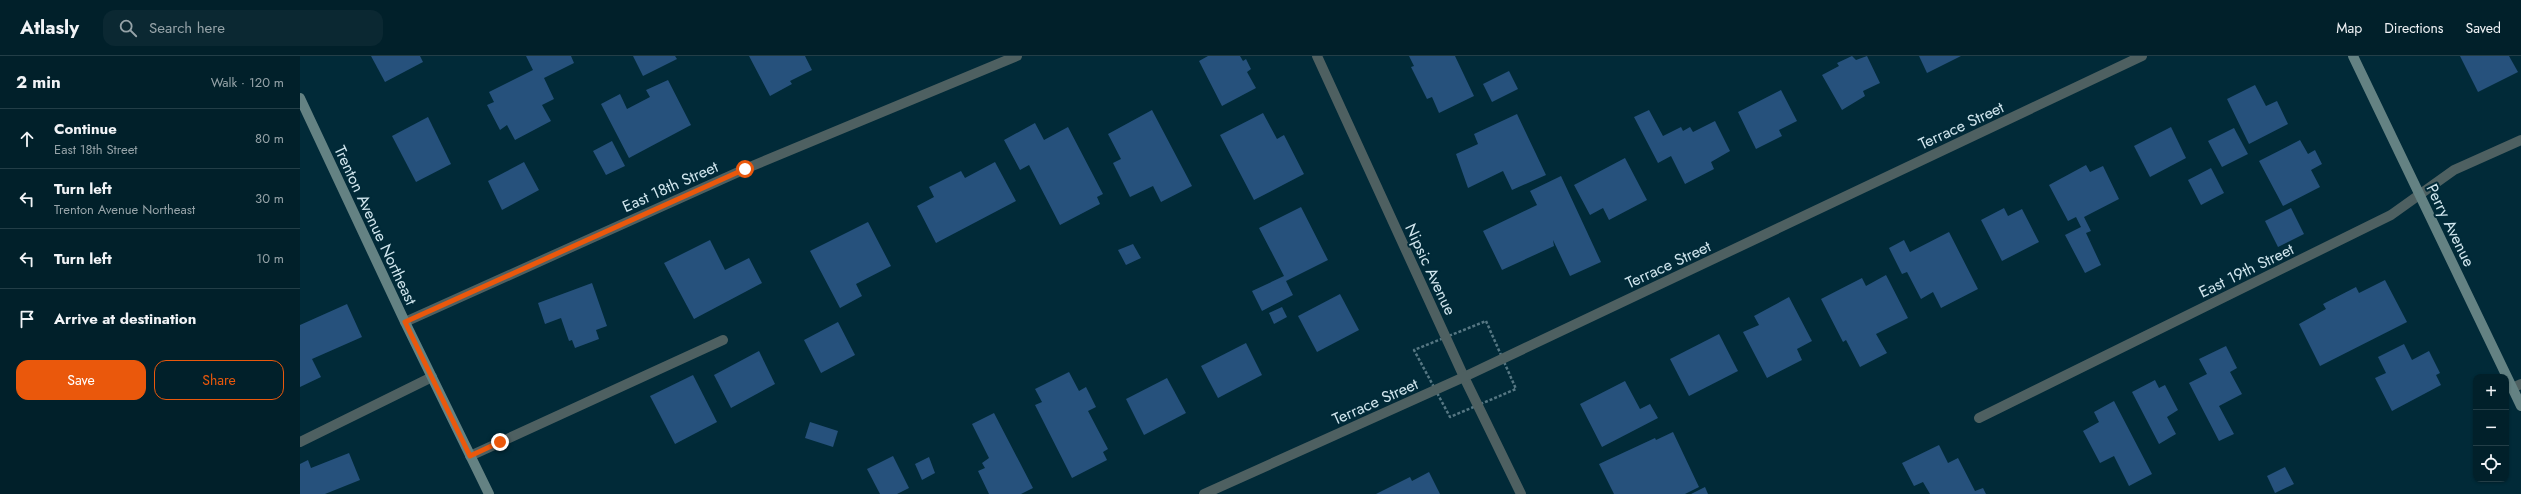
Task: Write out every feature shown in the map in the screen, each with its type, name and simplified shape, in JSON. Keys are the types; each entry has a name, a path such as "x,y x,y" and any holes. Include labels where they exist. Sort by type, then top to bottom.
{"main road":[{"name":"Perry Avenue","path":"2353,56 2419,194 2517,386 2521,406"},
{"name":"Trenton Avenue Northeast","path":"300,98 304,114 489,494"}],"street":[{"name":"East 18th Street","path":"405,322 745,169 1017,56"},
{"name":"Nipsic Avenue","path":"1317,56 1464,377 1521,494"},
{"name":"Terrace Street","path":"1204,494 1464,377 2142,56"},
{"name":"East 19th Street","path":"1979,418 2391,215 2454,170 2521,140"},
{"path":"470,456 723,340"},
{"path":"300,442 432,377"}],"building":[{"path":"371,56 420,56 423,62 385,82"},
{"path":"526,56 571,56 574,63 544,78 554,99 542,105 551,121 515,140 507,125 500,130 487,105 494,102 489,92 533,70"},
{"path":"633,56 675,56 677,59 643,76"},
{"path":"749,56 805,56 812,70 790,81 792,84 770,96"},
{"path":"1208,56 1240,56 1243,61 1246,59 1251,69 1247,72 1256,88 1222,106 1199,61"},
{"path":"1409,56 1455,56 1474,96 1439,113 1432,97 1427,99 1411,67 1414,66"},
{"path":"1852,56 1856,60 1867,56 1880,83 1863,91 1865,96 1842,110 1822,75 1839,66 1837,63"},
{"path":"1919,56 1961,56 1927,73"},
{"path":"2460,56 2509,56 2518,72 2478,92"},
{"path":"1509,71 1518,89 1492,102 1483,84"},
{"path":"668,80 691,125 629,158 601,104 620,94 627,109 650,97 646,90"},
{"path":"2255,85 2266,106 2277,101 2288,124 2249,144 2227,99"},
{"path":"1781,90 1797,121 1779,130 1782,136 1756,149 1738,112"},
{"path":"1152,110 1192,186 1161,202 1153,186 1130,197 1113,163 1121,159 1108,134"},
{"path":"1649,110 1663,136 1681,127 1683,131 1690,127 1693,132 1715,121 1730,151 1711,162 1714,169 1685,184 1671,156 1658,163 1634,117"},
{"path":"1263,113 1277,139 1284,135 1304,174 1254,200 1220,135"},
{"path":"1517,114 1546,175 1512,190 1503,171 1468,188 1456,154 1478,144 1474,134"},
{"path":"428,117 451,164 416,182 392,136"},
{"path":"1035,123 1044,140 1068,127 1103,194 1097,197 1100,204 1060,225 1029,165 1020,170 1004,140"},
{"path":"2171,127 2186,158 2150,177 2134,146"},
{"path":"2234,128 2248,154 2222,167 2208,141"},
{"path":"2300,140 2308,154 2315,150 2322,164 2311,170 2320,187 2283,206 2259,161"},
{"path":"612,141 625,166 606,175 593,151"},
{"path":"1625,158 1647,200 1609,220 1603,208 1590,215 1574,185"},
{"path":"524,162 539,190 502,210 488,181"},
{"path":"995,162 1016,201 936,243 917,206 934,197 929,187 961,171 965,178"},
{"path":"2086,165 2090,172 2103,166 2119,199 2084,217 2091,231 2086,233 2101,265 2085,273 2065,235 2081,227 2076,217 2068,221 2049,185"},
{"path":"2211,168 2224,193 2201,205 2188,180"},
{"path":"1561,176 1601,262 1570,276 1553,240 1554,246 1502,270 1483,231 1537,205 1530,191"},
{"path":"1301,207 1328,260 1286,281 1293,295 1262,311 1252,291 1284,276 1259,228"},
{"path":"2004,208 2008,216 2022,209 2039,242 2002,261 1981,220"},
{"path":"2291,208 2304,234 2278,247 2265,221"},
{"path":"868,222 891,266 856,284 862,296 840,308 810,251"},
{"path":"1949,232 1978,289 1941,308 1933,292 1921,299 1907,272 1902,274 1889,248 1904,240 1910,252"},
{"path":"710,240 725,270 749,258 762,283 694,319 664,263"},
{"path":"1133,244 1141,258 1126,265 1118,250"},
{"path":"1886,275 1908,318 1876,334 1887,353 1860,367 1846,340 1843,342 1821,299 1862,278 1866,286"},
{"path":"2385,280 2407,322 2320,366 2299,324 2326,309 2323,304 2356,287 2359,293"},
{"path":"592,283 607,326 596,330 599,339 575,348 572,340 569,341 561,318 545,324 538,303"},
{"path":"1340,294 1359,330 1317,352 1298,316"},
{"path":"1789,297 1812,341 1797,349 1802,360 1767,378 1743,332 1759,325 1754,316"},
{"path":"347,304 362,337 312,359 321,377 300,387 300,325"},
{"path":"1282,307 1287,317 1274,324 1269,313"},
{"path":"838,322 855,355 821,373 804,340"},
{"path":"1719,334 1738,371 1689,396 1670,359"},
{"path":"1246,343 1262,375 1218,398 1201,366"},
{"path":"2404,344 2412,360 2429,351 2440,373 2436,375 2441,385 2392,411 2375,378 2386,373 2378,357"},
{"path":"2226,346 2237,368 2230,372 2242,394 2219,406 2234,434 2219,441 2189,383 2207,374 2199,359"},
{"path":"759,351 775,384 731,408 714,375"},
{"path":"1069,372 1079,391 1086,387 1096,407 1088,411 1108,449 1103,452 1107,460 1072,478 1035,405 1042,402 1035,389"},
{"path":"693,375 717,422 675,444 650,396"},
{"path":"1167,378 1186,413 1144,435 1126,399"},
{"path":"2155,380 2159,388 2165,385 2178,410 2167,417 2176,434 2159,444 2132,392"},
{"path":"1625,381 1640,409 1650,404 1658,418 1602,447 1580,404"},
{"path":"2114,401 2152,474 2129,486 2114,456 2100,463 2083,431 2099,422 2094,412"},
{"path":"994,413 1033,488 1021,494 989,494 978,471 985,468 982,463 989,458 972,424"},
{"path":"810,422 838,431 833,447 805,438"},
{"path":"1673,432 1699,487 1685,494 1614,494 1599,464 1655,438 1656,440"},
{"path":"1939,445 1948,463 1958,458 1975,491 1983,488 1986,494 1930,494 1923,482 1914,486 1902,463"},
{"path":"349,453 360,480 325,494 300,494 300,464 308,460 311,468"},
{"path":"893,456 909,488 897,494 880,494 867,469"},
{"path":"929,457 935,473 922,480 915,464"},
{"path":"2285,467 2294,484 2275,493 2267,476"},
{"path":"1429,472 1440,494 1376,494 1410,477 1412,481"},
{"path":"1705,487 1708,494 1691,494"}],"route":[{"path":"500,442 470,456 405,322 745,169"}]}
